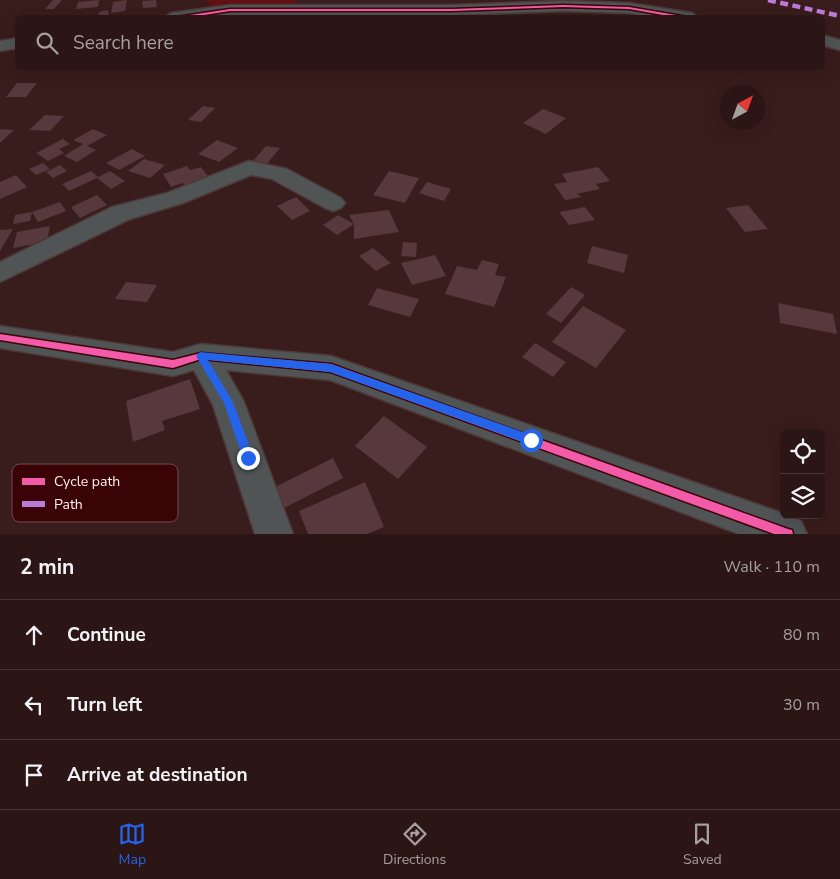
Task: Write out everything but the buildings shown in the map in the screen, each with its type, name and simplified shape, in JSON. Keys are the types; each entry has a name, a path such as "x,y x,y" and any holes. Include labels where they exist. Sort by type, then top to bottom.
{"street":[{"path":"193,15 230,10 452,10 563,6 629,8 673,15"},
{"path":"825,41 840,45"},
{"path":"0,46 15,44"},
{"path":"0,273 121,213 175,198 249,168 279,174 333,203"},
{"path":"0,337 173,364 200,356 331,368 788,534"},
{"path":"200,356 228,402 274,534"}],"shaded area":[{"path":"205,0 296,0 291,15 221,15"}],"marked path":[{"path":"768,0 840,16"}],"cycle path":[{"path":"193,15 230,10 452,10 563,6 629,8 673,15"},
{"path":"0,337 173,364 201,356 331,368 788,534"}],"route":[{"path":"248,458 228,402 200,356 331,368 531,440"}]}
